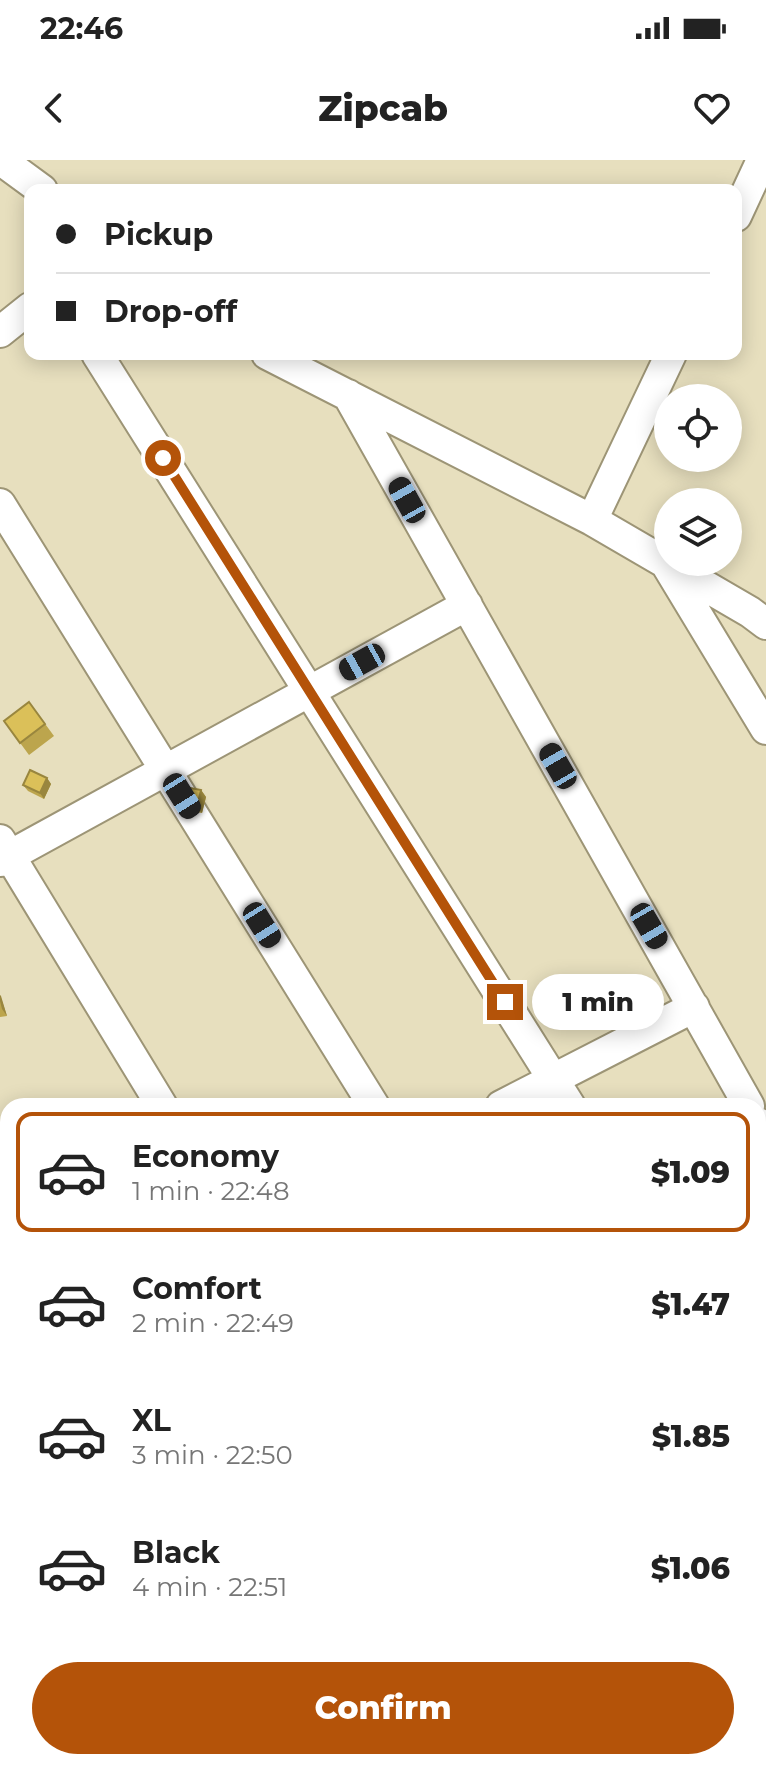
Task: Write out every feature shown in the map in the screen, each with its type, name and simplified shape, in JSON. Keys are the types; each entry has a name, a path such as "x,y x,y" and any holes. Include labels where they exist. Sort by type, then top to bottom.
{"street":[{"path":"1,160 34,184"},
{"path":"742,203 762,160"},
{"path":"0,332 24,313"},
{"path":"101,360 565,1098"},
{"path":"279,360 592,520 654,556"},
{"path":"592,520 668,360"},
{"path":"348,395 745,1098"},
{"path":"0,504 369,1098"},
{"path":"673,576 766,729"},
{"path":"689,576 766,624"},
{"path":"157,1098 3,852 166,770 467,605"},
{"path":"516,1098 694,1007"}],"building":[{"path":"29,702 45,724 20,743 4,721"},
{"path":"30,770 47,778 40,793 23,785"},
{"path":"185,787 201,790 197,807 181,804"}],"route":[{"path":"163,458 505,1002"}]}
